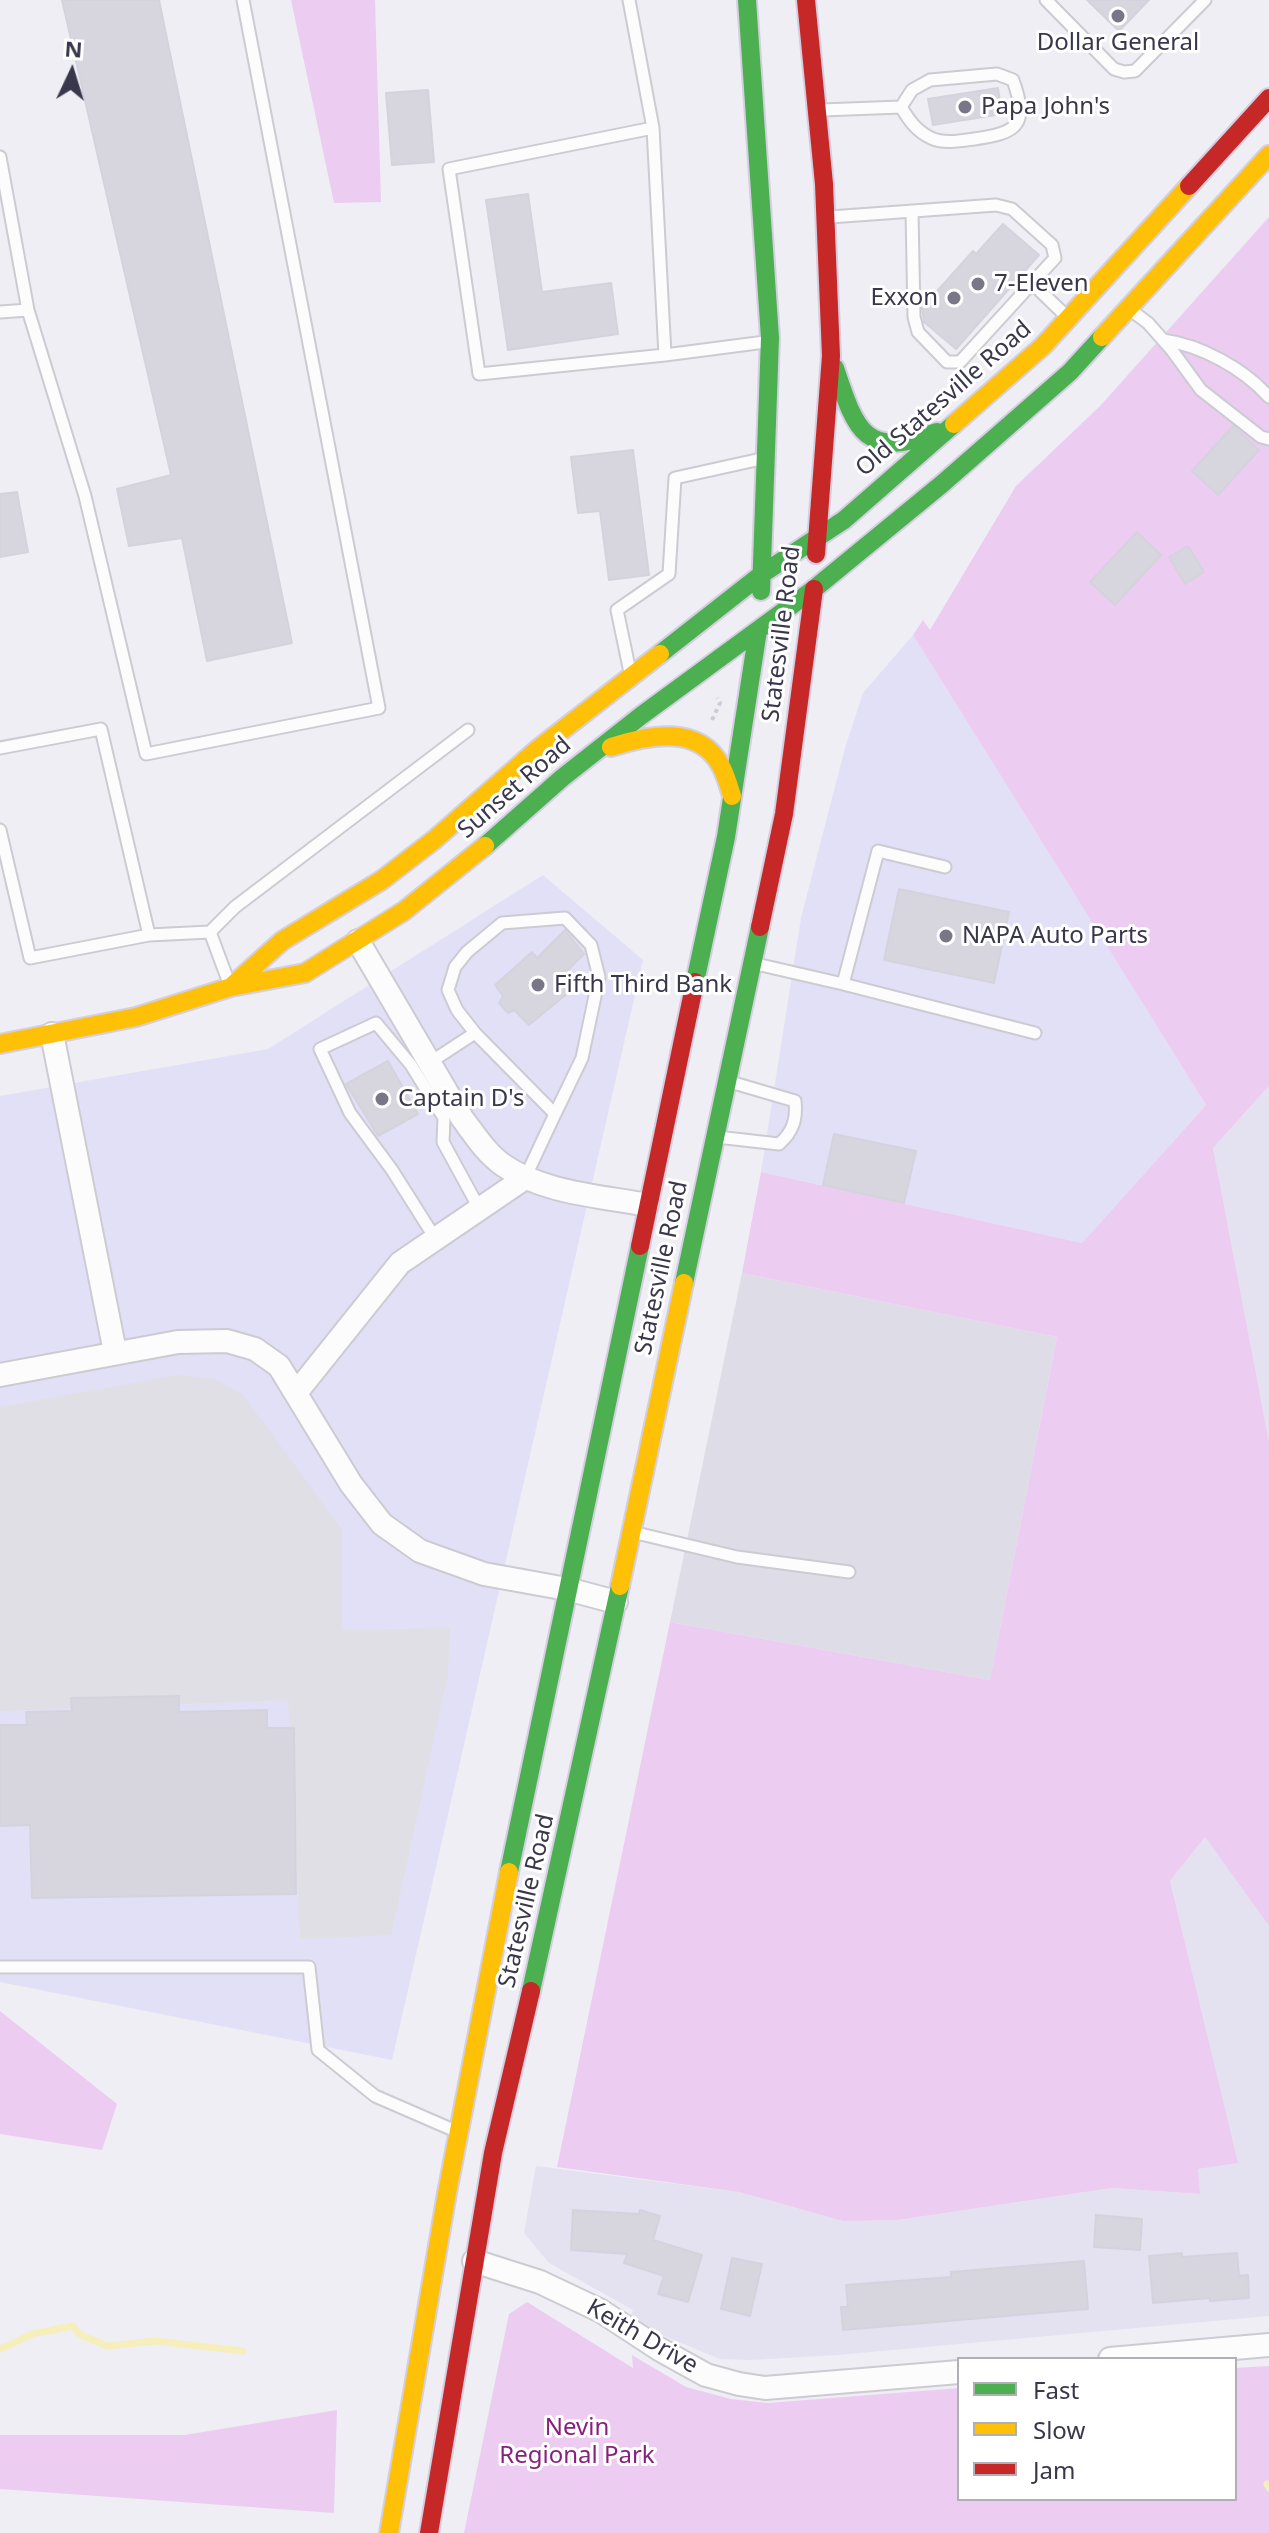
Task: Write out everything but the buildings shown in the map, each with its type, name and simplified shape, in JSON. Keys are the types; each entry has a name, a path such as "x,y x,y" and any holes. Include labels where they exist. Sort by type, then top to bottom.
{"main road":[{"name":"Statesville Road","path":"389,2533 459,2132 508,1875 726,837 758,630 770,341 747,0"},
{"name":"Statesville Road","path":"429,2533 493,2153 563,1853 784,814 814,589 831,356 826,217 806,0"},
{"name":"Old Statesville Road","path":"762,574 817,540 1043,346 1269,98"},
{"path":"814,589 942,484 1070,372 1269,155"},
{"path":"831,356 847,406 859,430 872,440 890,445 911,444 952,425"},
{"name":"Sunset Road","path":"231,987 282,941 382,880 434,840 538,749 762,574"},
{"name":"Sunset Road","path":"0,1044 136,1017 231,987 305,973 404,911 459,869 505,826 591,755 814,589"},
{"path":"591,755 636,738 666,734 684,737 717,759 732,796"}],"street":[{"path":"358,941 429,1063 481,1143 501,1164 525,1178 563,1189 647,1205"},
{"path":"52,1034 115,1352"},
{"path":"296,1393 400,1263 525,1178"},
{"path":"0,1375 178,1342 227,1341 255,1349 279,1366 351,1484 382,1524 420,1551 484,1574 567,1589 616,1602"},
{"name":"Keith Drive","path":"474,2261 540,2282 601,2311 691,2367 739,2384 765,2388 957,2372"},
{"path":"1133,2357 1269,2345"}],"lane":[{"path":"0,157 28,310 85,496 146,754 379,708 243,0"},
{"path":"629,0 653,128 665,355"},
{"path":"1046,0 1114,69 1124,72 1135,71 1205,0"},
{"path":"997,74 1013,80 1021,114 1016,128 1003,135 954,141 934,140 916,129 901,107 912,90 930,80 997,74"},
{"path":"817,110 901,107"},
{"path":"653,128 449,169 479,374 770,341"},
{"path":"826,217 996,205 1012,209 1052,245 1055,258 960,362 947,362 918,332 914,317 912,211"},
{"path":"1032,283 1068,319"},
{"path":"1128,308 1148,323 1201,390 1254,432 1269,439"},
{"path":"0,312 28,310"},
{"path":"1163,340 1180,342 1204,351 1236,370 1269,397"},
{"path":"630,676 617,610 669,574 675,478 765,458"},
{"path":"0,748 101,729 149,935"},
{"path":"0,830 30,958 149,935 210,932 235,907 468,730"},
{"path":"843,984 878,851 945,867"},
{"path":"525,1178 582,1058 599,977 591,945 565,918 502,923 467,952 455,967 448,990 457,1010 475,1033 555,1114"},
{"path":"210,932 231,987"},
{"path":"752,963 1035,1033"},
{"path":"435,1238 392,1170 350,1113 320,1049 376,1023 411,1065 444,1118 443,1142 479,1208"},
{"path":"429,1063 475,1033"},
{"path":"714,1136 779,1144 793,1128 795,1101 726,1081"},
{"path":"631,1532 737,1557 849,1572"},
{"path":"0,1967 309,1967 318,2050 375,2096 459,2132"}],"shaded area":[{"path":"913,635 1206,1105 1082,1243 761,1172 801,918 845,748 863,693"},
{"path":"543,875 643,960 392,2060 0,1982 0,1096 268,1049"},
{"path":"1269,1086 1269,1442 1213,1148"},
{"path":"742,1273 1057,1337 990,1680 670,1622"},
{"path":"177,1375 215,1379 242,1394 342,1529 342,1630 450,1628 448,1675 391,1935 300,1939 288,1700 0,1711 0,1407"},
{"path":"1205,1837 1269,1926 1269,2316 838,2355 720,2359 664,2336 630,2317 633,2310 549,2263 524,2233 536,2166 739,2192 843,2221 898,2220 1112,2188 1199,2194 1197,2169 1237,2163 1170,1881"}],"green space":[{"path":"291,0 375,0 381,202 334,203"},
{"path":"1269,217 1269,1086 1213,1148 1269,1442 1269,1926 1205,1837 1170,1881 1238,2163 1198,2169 1200,2194 1112,2188 898,2220 843,2221 739,2192 557,2167 670,1622 990,1680 1057,1337 742,1273 761,1172 1082,1243 1206,1105 913,635 923,620 930,630 1016,486 1101,405"},
{"path":"0,2011 117,2104 102,2150 0,2134"},
{"name":"Nevin Regional Park","path":"527,2302 633,2368 632,2355 686,2387 731,2399 768,2403 957,2388 957,2501 1237,2501 1237,2368 1269,2366 1269,2533 464,2533 509,2314"},
{"path":"337,2410 334,2513 0,2489 0,2435 185,2435"}],"waterway":[{"path":"0,2349 32,2334 73,2326 79,2334 107,2346 155,2341 243,2351"},
{"path":"1267,2484 1269,2488"}],"traffic: fast":[{"path":"747,0 770,338 761,591"},
{"path":"485,846 562,778 814,589 942,484 1070,372 1102,337"},
{"path":"835,368 850,409 867,434 879,441 894,443 937,432"},
{"path":"660,654 762,574 844,520 954,424"},
{"path":"695,982 726,837 758,630"},
{"path":"684,1283 760,927"},
{"path":"509,1872 640,1246"},
{"path":"531,1991 620,1586"}],"traffic: slow":[{"path":"1102,337 1269,155"},
{"path":"954,424 1043,346 1189,186"},
{"path":"231,987 282,941 382,880 434,840 538,749 660,654"},
{"path":"611,747 656,737 686,738 711,753 721,766 732,796"},
{"path":"0,1044 136,1017 231,987 305,973 404,911 485,846"},
{"path":"620,1586 684,1283"},
{"path":"389,2533 447,2193 509,1872"}],"traffic: jam":[{"path":"806,0 824,184 831,356 816,554"},
{"path":"1189,186 1269,98"},
{"path":"760,927 784,814 814,589"},
{"path":"640,1246 695,982"},
{"path":"429,2533 493,2153 531,1991"}],"place":[{"name":"Dollar General","path":"1118,16"},
{"name":"Papa John's","path":"965,107"},
{"name":"7-Eleven","path":"978,284"},
{"name":"Exxon","path":"954,298"},
{"name":"NAPA Auto Parts","path":"946,936"},
{"name":"Fifth Third Bank","path":"538,985"},
{"name":"Captain D's","path":"382,1099"}]}
